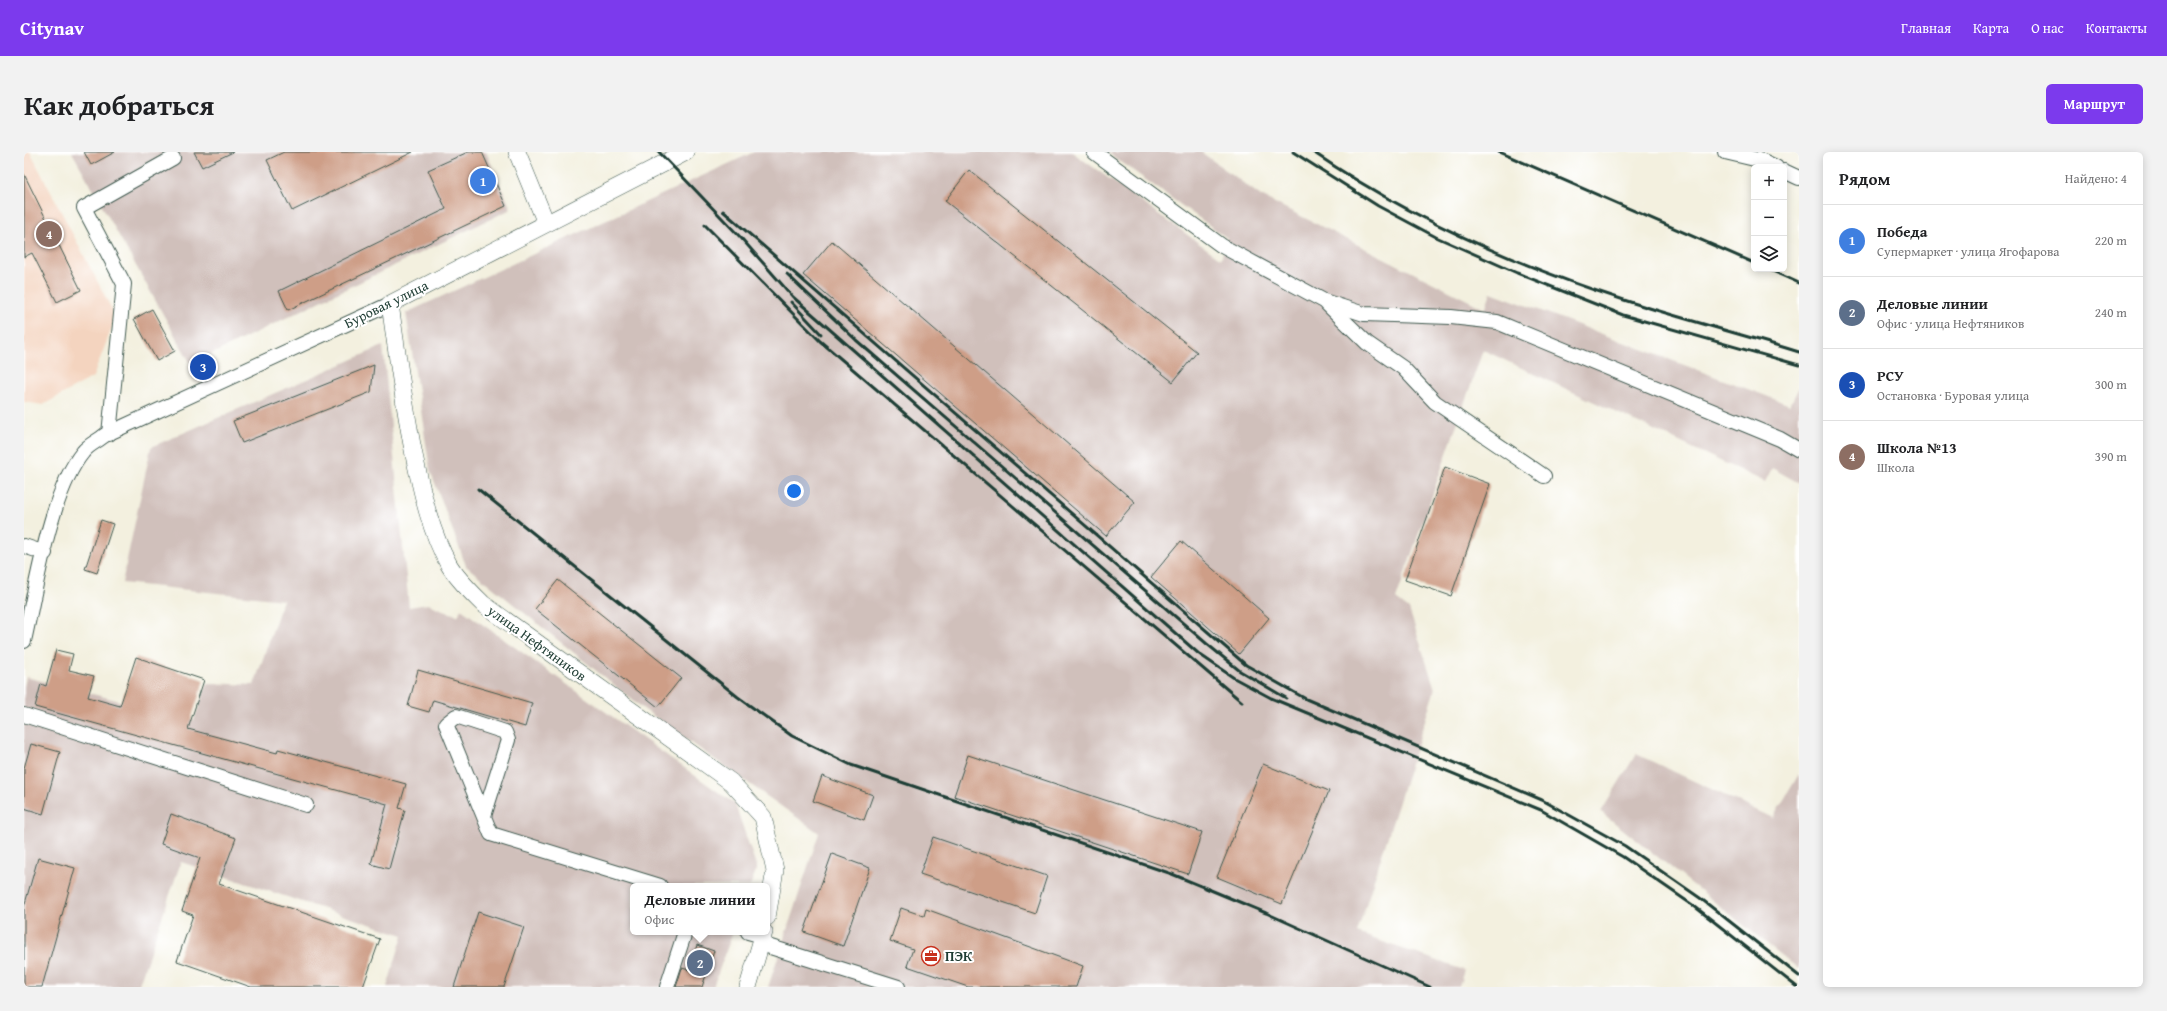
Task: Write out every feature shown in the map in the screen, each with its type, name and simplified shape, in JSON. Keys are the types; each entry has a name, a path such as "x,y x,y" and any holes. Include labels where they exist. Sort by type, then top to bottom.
{"main road":[{"path":"517,152 546,223"},
{"name":"Буровая улица","path":"390,304 686,152"},
{"name":"улица Нефтяников","path":"390,304 406,413 423,496 435,536 449,566 464,586 483,604 731,782 762,817 775,870 770,899"},
{"path":"748,987 759,936"}],"street":[{"path":"1094,152 1222,246 1324,300 1364,314 1451,317 1497,322 1780,438 1799,450"},
{"path":"1725,152 1763,161 1770,164"},
{"path":"109,434 124,284 84,208 173,158"},
{"path":"1787,172 1799,178"},
{"path":"1324,300 1367,343 1403,368 1435,402 1544,476"},
{"name":"Буровая улица","path":"44,553 66,478 84,451 109,434 390,304"},
{"path":"24,546 44,553 24,641"},
{"path":"24,715 306,805"},
{"path":"484,816 508,740 505,732 456,716 446,724 491,834 650,883"},
{"path":"667,987 684,935"},
{"path":"759,936 898,987"}],"shaded area":[{"path":"24,152 30,152 116,317 93,377 43,405 24,402"},
{"path":"72,152 486,152 511,209 191,364"},
{"path":"754,152 1072,152 1221,259 1227,238 1107,152 1201,152 1261,196 1485,309 1491,292 1790,405 1799,387 1799,483 1772,468 1765,482 1483,350 1396,599 1409,609 1435,689 1357,933 1464,970 1459,987 768,987 819,833 645,710 466,566 430,470 406,313"},
{"path":"383,346 409,607 428,604 458,616 461,609 735,804 757,868 751,883 630,883 630,935 732,935 713,987 387,987 403,935 181,862 138,987 24,987 24,687 26,677 194,720 207,683 254,685 283,600 122,583 151,447"},
{"path":"1636,754 1773,818 1799,774 1799,969 1601,812"}],"building":[{"path":"84,152 115,152 91,165"},
{"path":"194,152 233,152 202,167"},
{"path":"284,152 413,152 292,211 267,160"},
{"path":"468,152 482,152 506,206 288,310 279,291 446,209 428,170"},
{"path":"969,170 1197,352 1173,382 945,201"},
{"path":"24,174 81,290 57,302 32,253 24,257"},
{"path":"832,241 1135,502 1106,536 803,275"},
{"path":"152,309 175,351 157,361 134,319"},
{"path":"374,365 371,392 242,443 233,421"},
{"path":"1445,467 1490,484 1451,596 1405,580"},
{"path":"101,520 113,524 97,573 85,569"},
{"path":"1181,541 1269,618 1239,654 1151,577"},
{"path":"558,580 681,678 658,707 535,609"},
{"path":"56,650 73,654 69,670 94,676 88,697 120,706 136,657 204,680 188,729 277,753 278,749 406,784 399,808 405,810 389,869 371,864 387,804 35,707 41,684 46,686"},
{"path":"418,670 532,703 525,727 433,700 429,712 408,706"},
{"path":"31,744 60,752 43,814 24,808 24,768"},
{"path":"968,755 1202,832 1188,874 954,796"},
{"path":"1263,764 1329,791 1282,904 1217,877"},
{"path":"822,776 873,795 864,820 813,801"},
{"path":"171,814 236,838 219,884 380,939 363,987 251,987 177,961 193,915 182,911 200,858 161,844"},
{"path":"933,837 1047,876 1035,913 920,874"},
{"path":"832,854 870,868 843,946 804,932"},
{"path":"38,858 75,868 42,987 24,987 24,907"},
{"path":"901,908 924,916 926,909 1083,966 1076,987 968,987 907,966 913,949 890,941"},
{"path":"478,912 524,927 504,987 454,987"},
{"path":"697,945 714,951 702,987 676,987 682,968 689,970"}],"railway":[{"path":"659,152 742,239 793,297 1199,654 1234,678 1271,698 1541,810 1623,857 1694,906 1797,987"},
{"path":"1293,152 1378,206 1436,237 1517,273 1623,315 1799,365"},
{"path":"1313,152 1386,198 1503,255 1624,300 1799,352"},
{"path":"1499,152 1751,262"},
{"path":"723,211 1246,665 1306,699 1542,800 1625,846 1700,898 1799,976"},
{"path":"705,225 820,341 1242,702"},
{"path":"1775,272 1799,283"},
{"path":"787,274 856,340 1207,644 1240,671 1286,698"},
{"path":"791,302 821,334"},
{"path":"478,489 738,697 792,736 851,765 1172,874 1266,913 1430,987"}],"place":[{"name":"Победа","path":"483,181"},
{"name":"Школа №13","path":"49,234"},
{"name":"РСУ","path":"203,367"},
{"name":"ПЭК","path":"931,956"},
{"name":"Деловые линии","path":"700,963"}]}
